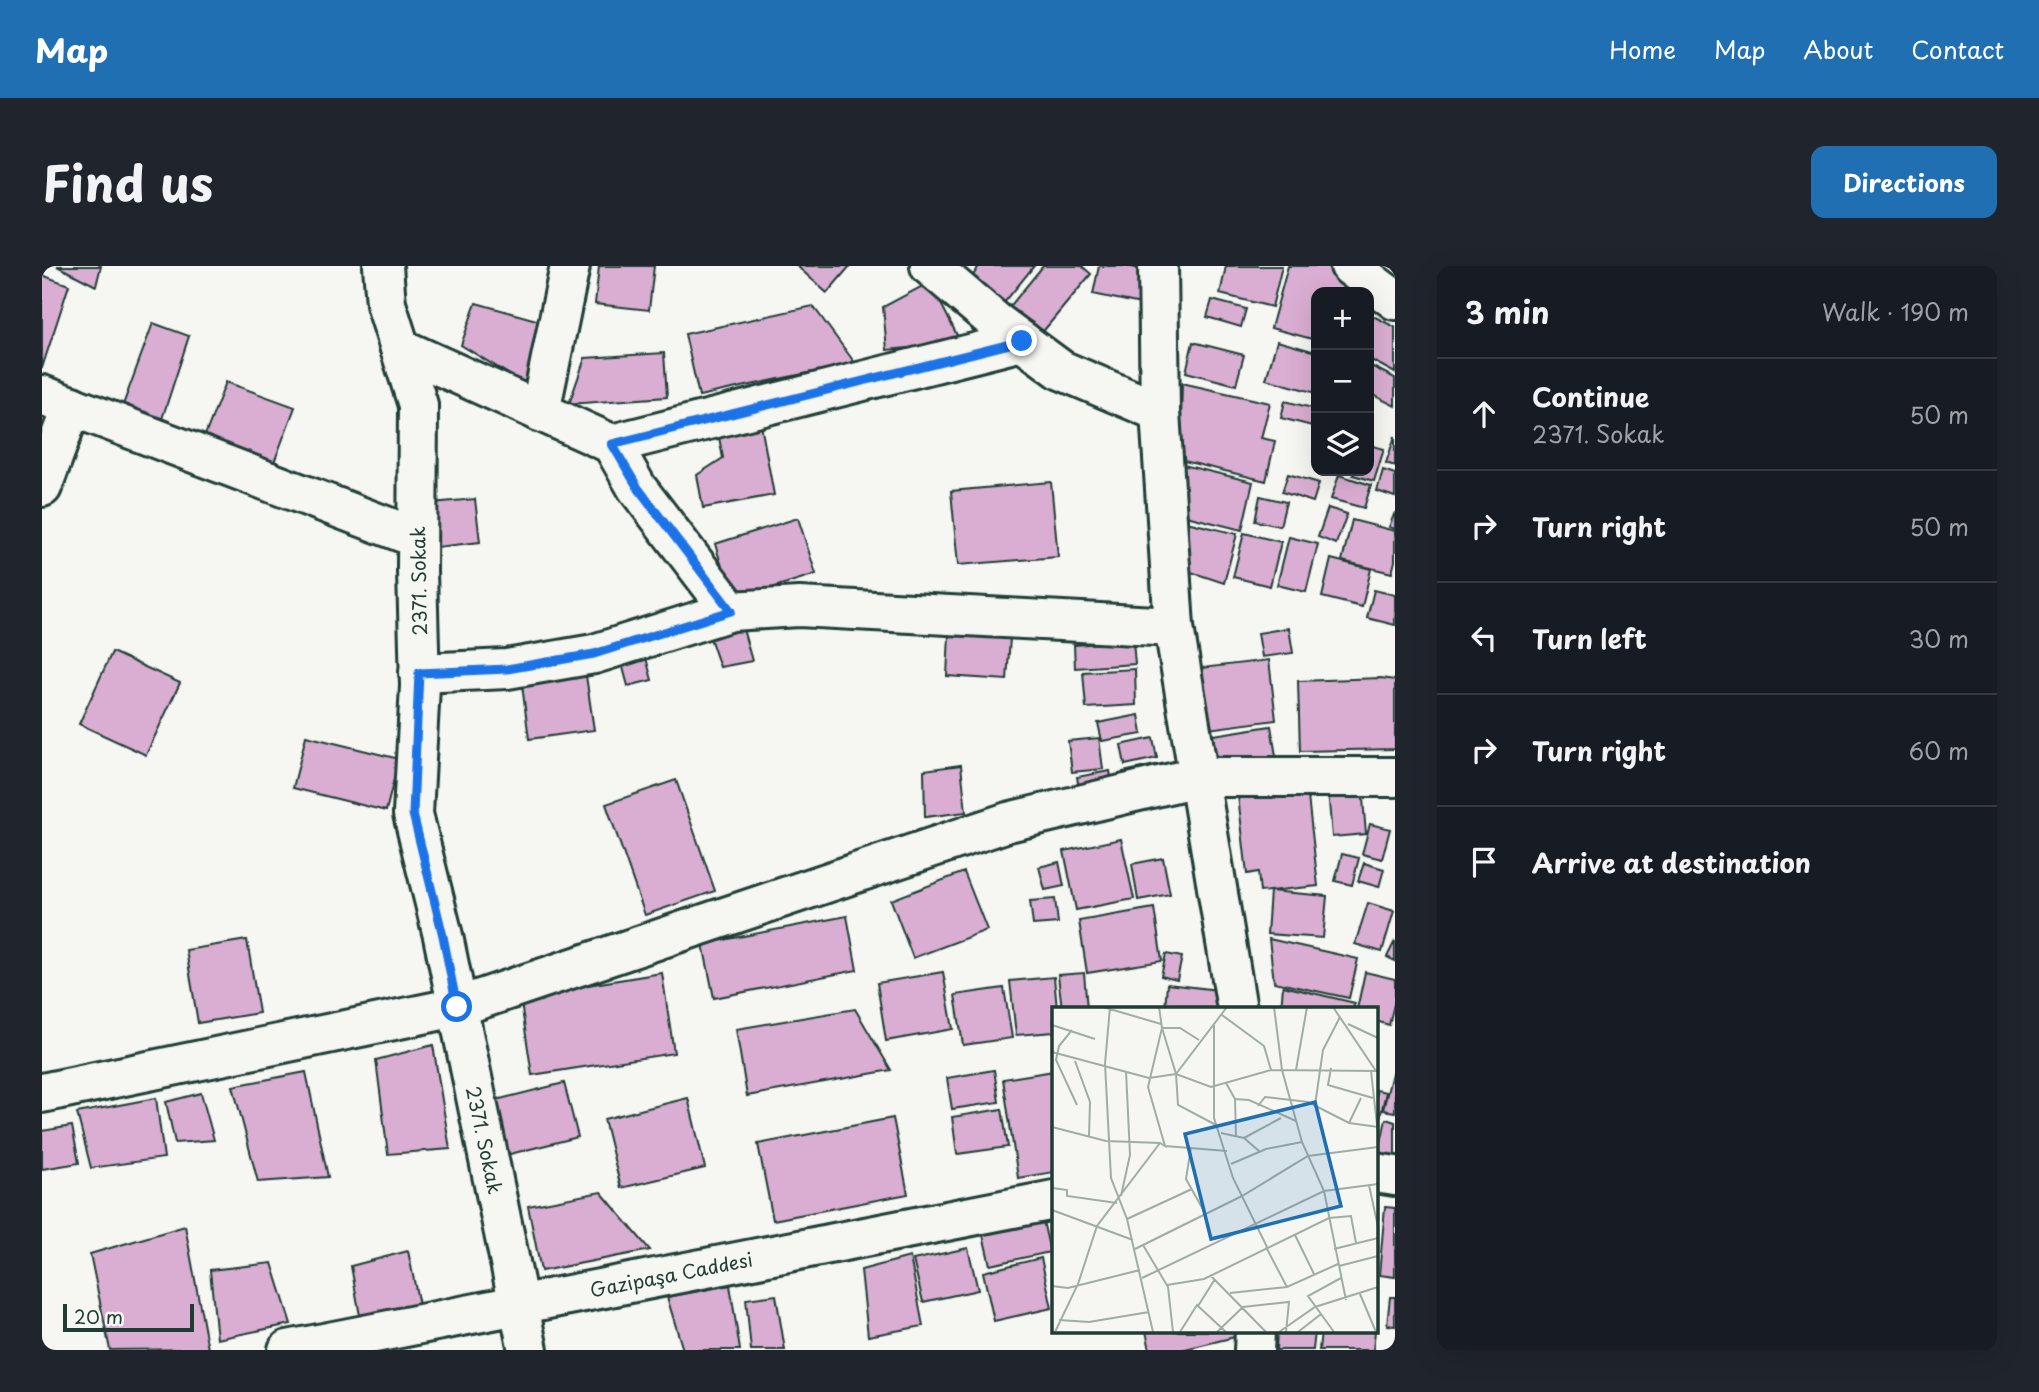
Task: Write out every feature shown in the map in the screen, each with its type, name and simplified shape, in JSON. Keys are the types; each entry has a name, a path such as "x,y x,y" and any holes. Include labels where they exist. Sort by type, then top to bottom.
{"street":[{"path":"540,412 570,266"},
{"path":"930,266 1061,370 1160,412"},
{"path":"1158,266 1160,412 1174,627 1237,1007"},
{"path":"1350,266 1394,295"},
{"name":"2371. Sokak","path":"382,268 386,304 418,405 419,673 413,814 443,936 528,1350"},
{"path":"612,444 1022,341"},
{"path":"400,348 612,444 638,488 731,611"},
{"path":"42,487 57,401 417,538"},
{"path":"419,673 507,669 594,654 731,611 799,607 1174,627"},
{"path":"44,1083 457,1007 1008,822 1197,777 1395,777"},
{"name":"Gazipaşa Caddesi","path":"288,1350 1052,1200"},
{"path":"1254,1350 1255,1332"}],"building":[{"path":"57,266 101,266 96,286"},
{"path":"599,266 654,266 649,310 595,304"},
{"path":"797,266 850,266 827,293"},
{"path":"979,266 1034,266 1004,303 969,282"},
{"path":"1043,266 1082,266 1091,274 1035,341 1003,315"},
{"path":"1099,266 1127,266 1149,271 1141,304 1093,294"},
{"path":"1226,266 1282,266 1272,307 1220,294"},
{"path":"1288,266 1333,266 1355,277 1351,287 1311,287 1311,339 1271,328"},
{"path":"42,275 69,285 42,368"},
{"path":"930,282 961,343 887,350 883,307"},
{"path":"1212,300 1246,309 1241,327 1207,317"},
{"path":"476,303 547,323 531,388 461,345"},
{"path":"813,306 855,363 699,396 685,334"},
{"path":"1374,316 1395,327 1395,373 1374,362"},
{"path":"153,323 189,336 162,419 123,405"},
{"path":"1277,341 1311,351 1311,392 1266,379"},
{"path":"1193,342 1244,355 1236,385 1186,372"},
{"path":"664,353 667,397 569,404 585,358"},
{"path":"1374,368 1395,378 1395,406 1374,396"},
{"path":"226,382 295,407 273,465 204,438"},
{"path":"1182,383 1270,403 1261,438 1275,441 1266,481 1180,460"},
{"path":"1285,401 1311,408 1311,426 1281,418"},
{"path":"759,414 774,495 703,508 697,475 723,458 716,422"},
{"path":"1395,436 1395,466 1386,463"},
{"path":"1374,446 1384,449 1374,481 1356,476 1374,476"},
{"path":"1179,464 1253,482 1242,530 1178,514"},
{"path":"1383,470 1395,474 1395,497 1377,491"},
{"path":"1288,474 1319,483 1313,502 1282,492"},
{"path":"1339,476 1371,485 1364,508 1331,499"},
{"path":"1051,482 1058,557 958,565 951,491"},
{"path":"1260,496 1286,502 1280,526 1255,521"},
{"path":"475,499 480,542 437,547 432,503"},
{"path":"1328,508 1347,514 1336,544 1318,537"},
{"path":"1395,512 1395,529 1389,527"},
{"path":"798,518 816,574 732,600 715,544"},
{"path":"1178,520 1237,534 1224,583 1179,568"},
{"path":"1352,520 1395,531 1395,561 1392,573 1342,561"},
{"path":"1244,533 1281,542 1270,586 1233,577"},
{"path":"1289,537 1318,544 1306,592 1277,585"},
{"path":"1331,559 1371,569 1362,607 1322,597"},
{"path":"1374,590 1395,595 1395,625 1367,618"},
{"path":"1289,628 1293,653 1262,657 1258,633"},
{"path":"743,629 752,661 720,667 709,635"},
{"path":"949,634 1010,638 1007,680 947,676"},
{"path":"1133,641 1135,664 1075,668 1074,645"},
{"path":"112,652 180,683 146,755 79,724"},
{"path":"646,658 652,680 628,686 621,660"},
{"path":"1269,660 1276,720 1201,730 1193,669"},
{"path":"585,669 594,730 529,739 521,677"},
{"path":"1135,669 1136,705 1086,708 1083,672"},
{"path":"1381,678 1395,680 1395,749 1300,751 1298,681"},
{"path":"1139,715 1142,734 1102,741 1098,723"},
{"path":"1271,726 1276,756 1212,766 1207,736"},
{"path":"306,736 399,759 386,811 293,788"},
{"path":"1099,738 1103,769 1072,772 1068,741"},
{"path":"1153,738 1157,758 1125,765 1121,745"},
{"path":"961,765 966,812 925,817 924,770"},
{"path":"1155,765 1158,779 1126,786 1123,772"},
{"path":"1110,771 1113,789 1080,794 1077,777"},
{"path":"676,780 715,891 645,915 606,804"},
{"path":"1362,787 1366,834 1332,837 1328,790"},
{"path":"1307,788 1318,886 1260,892 1258,872 1247,874 1238,796"},
{"path":"1370,824 1390,829 1382,859 1362,854"},
{"path":"1121,839 1134,899 1076,910 1064,851"},
{"path":"1342,854 1359,858 1352,885 1335,881"},
{"path":"1163,858 1170,894 1138,900 1132,864"},
{"path":"1059,862 1064,886 1045,890 1039,867"},
{"path":"1364,863 1384,869 1379,887 1358,881"},
{"path":"964,872 987,930 913,958 891,900"},
{"path":"1270,891 1327,896 1323,938 1267,934"},
{"path":"1055,899 1058,923 1033,925 1030,901"},
{"path":"1368,903 1394,911 1382,952 1355,944"},
{"path":"1154,908 1162,961 1087,973 1079,921"},
{"path":"847,916 857,970 714,998 703,944"},
{"path":"1269,939 1358,959 1349,998 1274,982"},
{"path":"247,940 259,1013 198,1023 186,950"},
{"path":"1395,941 1395,961 1387,957"},
{"path":"1166,954 1182,957 1177,980 1161,976"},
{"path":"943,972 953,1029 886,1041 877,983"},
{"path":"1365,972 1395,979 1395,1000 1389,1025 1378,1022 1378,1007 1357,1007"},
{"path":"662,973 674,1053 532,1075 520,996"},
{"path":"1084,973 1087,1007 1062,1007 1058,975"},
{"path":"1054,977 1057,1007 1052,1007 1052,1032 1016,1035 1010,981"},
{"path":"1167,984 1218,990 1216,1007 1165,1007"},
{"path":"1283,986 1355,1003 1354,1007 1281,1007"},
{"path":"1004,988 1012,1038 963,1045 955,995"},
{"path":"855,1009 891,1070 747,1096 736,1029"},
{"path":"433,1045 450,1149 388,1154 376,1060"},
{"path":"994,1070 999,1102 952,1109 947,1078"},
{"path":"1052,1071 1052,1172 1018,1178 1003,1079"},
{"path":"306,1072 328,1177 258,1182 233,1086"},
{"path":"1392,1073 1395,1074 1395,1112 1383,1110"},
{"path":"564,1083 578,1137 506,1155 492,1101"},
{"path":"1378,1090 1386,1092 1378,1126"},
{"path":"201,1093 214,1140 175,1143 166,1102"},
{"path":"156,1098 164,1158 91,1168 77,1113"},
{"path":"688,1098 705,1168 621,1188 604,1119"},
{"path":"1002,1109 1008,1147 957,1154 952,1117"},
{"path":"893,1118 908,1194 773,1220 758,1144"},
{"path":"1386,1119 1395,1122 1395,1156 1379,1152"},
{"path":"72,1126 79,1163 42,1169 42,1131"},
{"path":"601,1192 650,1250 541,1271 528,1206"},
{"path":"1385,1207 1395,1208 1395,1277 1379,1275"},
{"path":"1043,1221 1050,1252 990,1265 983,1235"},
{"path":"185,1226 208,1349 110,1350 90,1254"},
{"path":"968,1248 978,1290 923,1302 913,1260"},
{"path":"408,1251 419,1305 360,1316 351,1266"},
{"path":"910,1257 923,1326 868,1336 861,1270"},
{"path":"1041,1258 1052,1308 994,1321 983,1272"},
{"path":"272,1263 291,1324 217,1339 210,1270"},
{"path":"730,1285 740,1350 683,1350 667,1297"},
{"path":"776,1295 785,1350 751,1350 746,1299"},
{"path":"1390,1297 1395,1297 1395,1326 1387,1325"},
{"path":"1146,1332 1238,1332 1239,1336 1181,1350 1150,1350"},
{"path":"1277,1332 1315,1332 1313,1350 1276,1350"},
{"path":"1321,1332 1375,1332 1373,1350 1319,1350"}],"route":[{"path":"457,1007 443,936 413,814 419,673 507,669 594,654 731,611 638,488 612,444 1022,341"}]}
